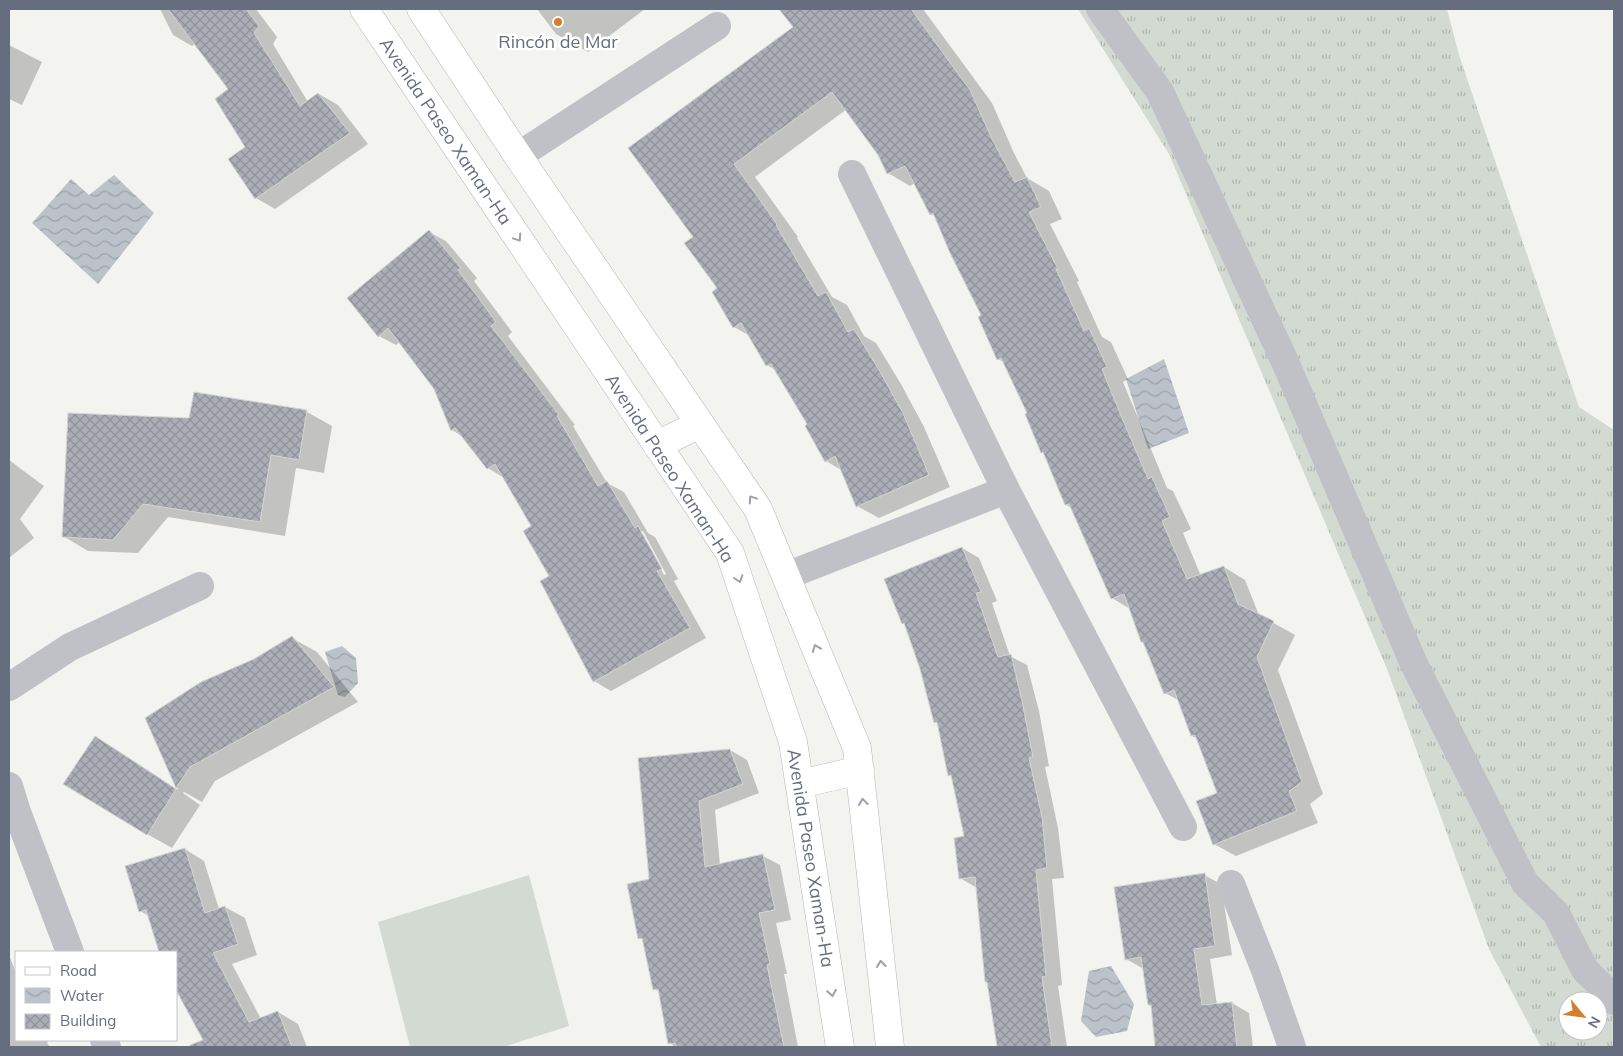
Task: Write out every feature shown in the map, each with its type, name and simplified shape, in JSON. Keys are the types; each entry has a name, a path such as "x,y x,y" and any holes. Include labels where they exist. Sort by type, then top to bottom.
{"main road":[{"name":"Avenida Paseo Xaman-Ha","path":"364,9 730,554 793,742 840,1047"},
{"path":"421,9 518,156 758,509 857,748 890,1047"},
{"path":"657,445 700,424"},
{"path":"800,784 860,770"}],"street":[{"path":"1100,9 1160,92 1286,364 1414,664 1525,883 1556,913 1585,970 1614,1000"},
{"path":"518,156 717,26"},
{"path":"852,174 1006,490 1183,827"},
{"path":"786,576 1006,490"},
{"path":"9,687 70,647 200,586"},
{"path":"9,786 70,951"},
{"path":"1231,884 1265,970 1292,1047"}],"green space":[{"path":"1078,9 1447,9 1459,55 1579,407 1614,430 1614,1047 1541,1047 1489,949 1387,669 1169,154"},
{"path":"529,875 569,1026 503,1047 410,1047 378,922"}],"water":[{"path":"114,175 154,213 98,284 32,223 71,179 89,195"},
{"path":"1164,359 1189,433 1148,449 1126,379"},
{"path":"342,646 356,658 358,683 345,697 338,695 325,652"},
{"path":"1111,966 1134,1004 1127,1031 1096,1037 1081,1021 1089,971"}],"building":[{"path":"168,9 246,9 259,26 254,33 300,106 318,93 350,133 255,199 228,159 245,147 215,99 228,89"},
{"path":"779,9 911,9 970,90 992,139 1015,182 1027,177 1041,207 1029,212 1058,269 1056,269 1084,331 1089,328 1107,367 1102,369 1122,418 1148,479 1152,477 1170,517 1162,521 1187,579 1224,566 1238,604 1274,621 1257,657 1302,782 1289,791 1297,811 1213,845 1196,801 1217,793 1195,735 1191,736 1174,690 1164,694 1143,642 1141,642 1124,594 1111,599 1069,504 1065,505 1043,452 1041,453 1025,414 1027,413 1001,358 997,360 978,317 981,315 950,253 933,213 930,215 905,166 887,174 878,155 832,92 734,164 777,224 818,296 826,292 848,332 854,329 903,413 929,475 856,507 835,456 825,462 805,426 807,424 771,364 766,366 741,323 733,328 712,292 717,288 684,243 693,237 628,148 793,27"},
{"path":"429,230 461,268 458,270 496,322 491,326 559,415 557,416 598,486 607,481 635,528 638,526 662,569 657,571 690,628 593,682 540,581 549,576 523,531 531,526 495,464 487,469 455,428 451,431 434,389 388,328 378,337 347,298"},
{"path":"194,392 307,410 299,460 271,455 260,522 143,504 113,540 62,537 68,413 189,418"},
{"path":"962,547 981,592 976,593 998,657 1011,654 1033,757 1029,758 1042,817 1047,868 1036,870 1046,976 1042,977 1052,1047 997,1047 987,982 985,982 975,877 959,879 954,838 964,836 951,775 948,776 937,722 934,723 920,669 904,623 902,624 884,579"},
{"path":"292,636 334,687 190,767 176,788 145,718 201,682 254,659"},
{"path":"95,736 176,789 147,835 63,784"},
{"path":"730,749 743,784 699,801 705,867 763,854 775,910 759,913 770,964 767,965 784,1047 677,1047 675,1043 668,1044 658,989 653,990 642,938 638,939 627,884 649,879 638,758"},
{"path":"185,848 205,913 225,906 238,944 213,953 249,1022 278,1011 292,1047 190,1047 190,1045 203,1040 178,994 178,951 159,951 146,910 139,912 125,866"},
{"path":"1205,873 1215,946 1194,949 1202,1005 1232,1002 1237,1047 1155,1047 1151,1005 1148,1005 1141,957 1125,960 1114,887"}],"place":[{"name":"Rincón de Mar","path":"558,22"}]}
